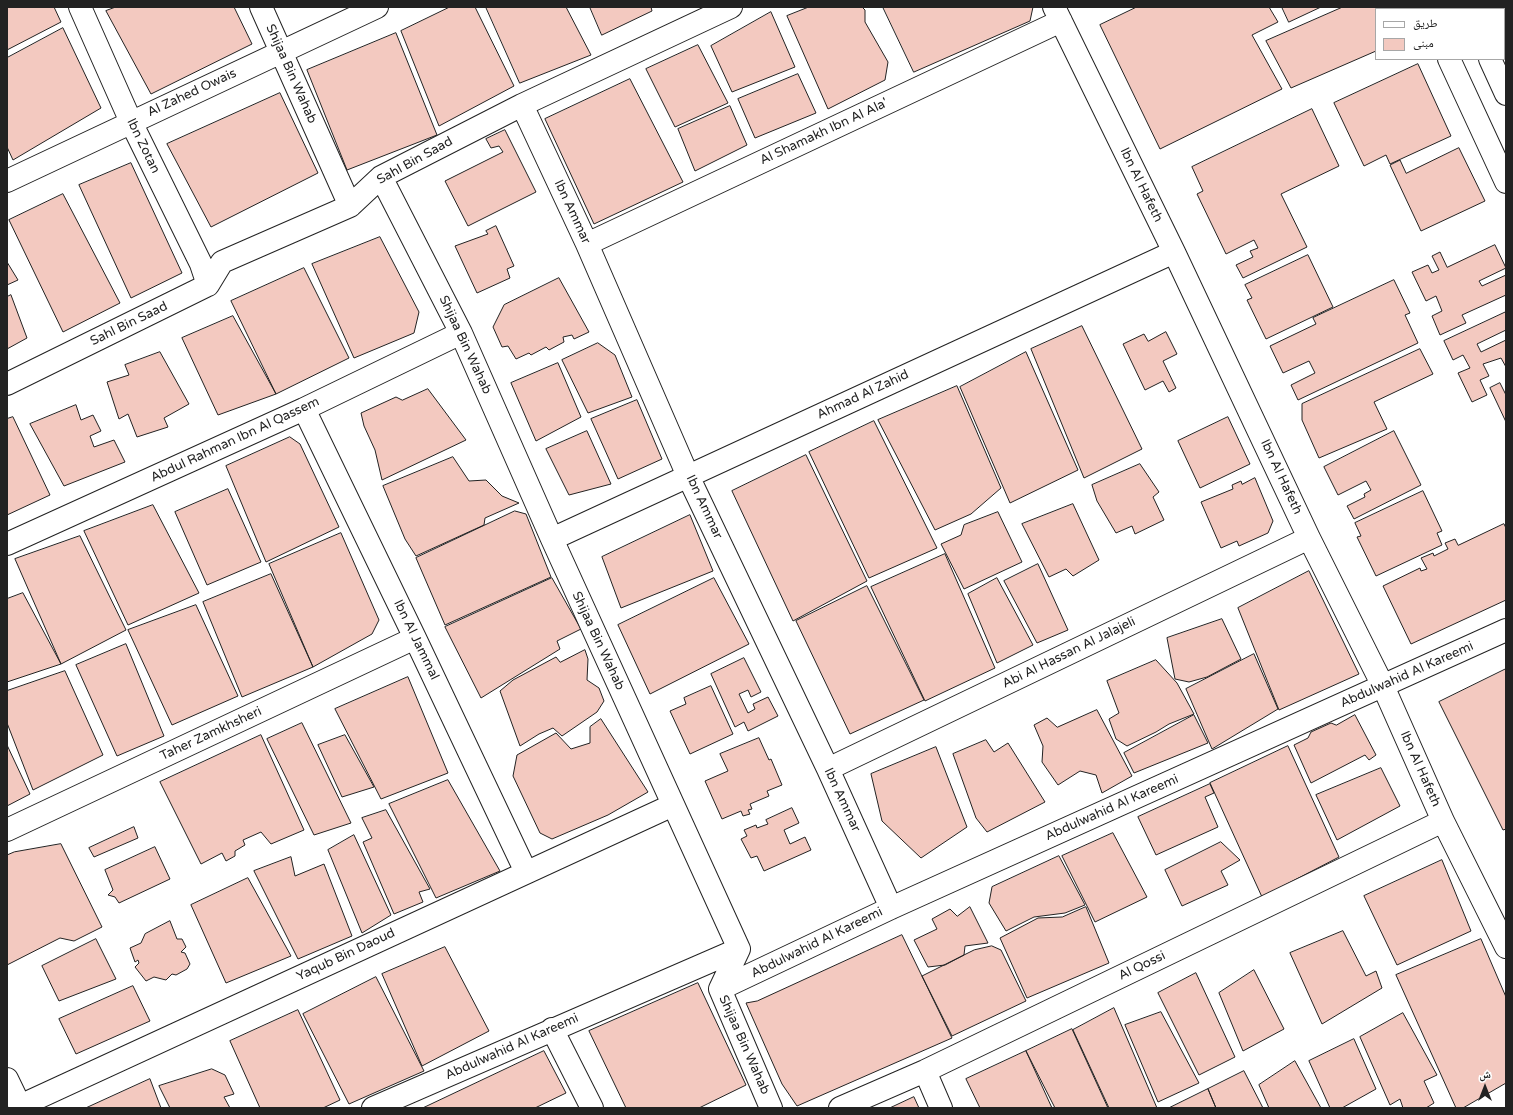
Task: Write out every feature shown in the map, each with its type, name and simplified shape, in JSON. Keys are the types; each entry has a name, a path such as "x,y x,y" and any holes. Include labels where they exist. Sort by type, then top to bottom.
{"street":[{"name":"Ibn Zotan","path":"80,7 131,122 201,264 208,285"},
{"name":"Shijaa Bin Wahab","path":"261,7 282,51 350,206"},
{"name":"Al Zahed Owais","path":"7,181 377,7"},
{"name":"Sahl Bin Saad","path":"7,384 208,285 222,262 350,206 381,177 522,105 731,7"},
{"name":"Al Shamakh Ibn Al Ala'","path":"587,244 1058,14"},
{"name":"Ibn Al Hafeth","path":"1058,14 1174,252 1310,538 1383,686 1443,821 1506,947"},
{"path":"1449,60 1506,182"},
{"path":"1490,60 1506,94"},
{"name":"Ibn Ammar","path":"522,105 587,244 688,476 828,769 891,908"},
{"name":"Shijaa Bin Wahab","path":"381,177 461,333 552,539 739,949 720,990 771,1108"},
{"name":"Ahmad Al Zahid","path":"552,539 1174,252"},
{"name":"Abdul Rahman Ibn Al Qassem","path":"7,544 304,409 461,333"},
{"name":"Ibn Al Jammal","path":"304,409 526,872"},
{"name":"Abi Al Hassan Al Jalajeli","path":"828,769 1310,538"},
{"name":"Abdulwahid Al Kareemi","path":"720,990 891,908 1506,630"},
{"name":"Taher Zamkhsheri","path":"7,830 415,638"},
{"name":"Yaqub Bin Daoud","path":"21,1107 673,805"},
{"name":"Al Qossi","path":"840,1108 925,1071 1443,821"},
{"name":"Abdulwahid Al Kareemi","path":"373,1108 739,949"},
{"path":"552,1029 592,1108"},
{"path":"925,1071 941,1108"},
{"path":"7,1079 21,1107"}],"building":[{"path":"7,7 54,7 61,22 7,50"},
{"path":"116,7 234,7 252,44 151,94 106,11"},
{"path":"450,7 475,7 514,86 439,126 401,31"},
{"path":"486,7 566,7 591,55 520,83"},
{"path":"590,7 651,7 652,11 602,35"},
{"path":"809,7 862,7 865,10 865,22 888,62 885,80 828,109 787,16"},
{"path":"883,7 1033,7 1030,21 914,72"},
{"path":"1137,7 1269,7 1278,22 1252,35 1282,89 1160,149 1100,25"},
{"path":"1282,7 1321,7 1289,22"},
{"path":"1343,7 1377,7 1375,8 1375,51 1291,88 1266,41"},
{"path":"771,12 795,67 732,92 711,46"},
{"path":"63,28 101,108 13,160 7,147 7,58"},
{"path":"396,33 437,135 347,170 307,70"},
{"path":"698,45 728,103 675,127 646,69"},
{"path":"1418,64 1451,136 1390,164 1386,155 1364,166 1334,103"},
{"path":"798,74 816,113 755,138 738,99"},
{"path":"630,79 683,182 594,224 545,119"},
{"path":"280,93 318,173 211,227 167,144"},
{"path":"730,106 747,145 695,171 678,129"},
{"path":"1312,109 1339,166 1281,194 1307,247 1243,278 1236,265 1253,257 1250,251 1258,248 1254,240 1226,254 1197,194 1203,191 1192,167"},
{"path":"505,130 536,192 468,226 445,181 503,152 499,146 491,148 486,139"},
{"path":"1459,148 1485,201 1421,231 1390,165 1400,160 1406,173"},
{"path":"131,163 182,273 131,298 79,185"},
{"path":"63,194 120,303 63,332 9,220"},
{"path":"496,226 514,266 507,269 510,278 477,293 455,246 488,234 486,231"},
{"path":"380,237 419,312 414,333 354,358 312,264"},
{"path":"1495,245 1506,268 1479,281 1482,286 1506,275 1506,295 1462,315 1466,323 1440,335 1432,316 1442,311 1436,296 1426,301 1412,272 1428,265 1432,273 1439,270 1432,256 1440,252 1447,267"},
{"path":"1308,255 1333,307 1266,339 1247,300 1252,298 1245,285"},
{"path":"7,262 18,280 7,285"},
{"path":"304,268 349,358 276,394 231,301"},
{"path":"559,278 589,332 574,339 572,335 563,337 564,342 549,350 546,347 531,355 529,353 516,359 508,346 502,347 493,327 504,305"},
{"path":"1394,280 1410,313 1405,315 1418,343 1298,400 1291,385 1315,373 1309,361 1283,373 1270,346 1316,324 1313,318"},
{"path":"11,295 27,338 7,349 7,297"},
{"path":"1506,312 1506,330 1477,344 1481,352 1506,340 1506,367 1501,358 1483,364 1489,376 1480,380 1487,395 1472,402 1458,373 1470,368 1463,355 1453,360 1444,341"},
{"path":"233,316 276,394 218,415 182,338"},
{"path":"1082,326 1142,449 1084,478 1031,349"},
{"path":"1166,332 1177,354 1163,361 1176,388 1169,392 1163,381 1145,390 1123,344 1144,334 1148,341"},
{"path":"598,343 615,355 632,397 588,413 562,360"},
{"path":"1420,349 1433,374 1374,402 1387,429 1319,458 1302,420 1302,404"},
{"path":"160,352 189,404 164,418 168,427 137,437 128,414 119,419 107,382 129,375 125,365"},
{"path":"1026,352 1078,470 1010,503 960,387"},
{"path":"558,363 581,417 536,441 511,383"},
{"path":"1500,383 1506,395 1506,422 1490,388"},
{"path":"957,386 1001,488 971,514 935,530 878,420"},
{"path":"428,389 466,440 382,480 375,450 364,426 361,413 396,397 402,400"},
{"path":"637,400 662,459 618,479 591,419"},
{"path":"76,405 81,420 93,415 101,431 90,436 94,447 114,440 125,462 64,486 30,424"},
{"path":"13,417 50,495 7,515 7,419"},
{"path":"1228,417 1250,464 1200,488 1178,441"},
{"path":"874,421 937,548 869,578 809,452"},
{"path":"587,431 611,484 569,495 546,449"},
{"path":"1394,431 1421,485 1354,519 1347,506 1365,497 1364,494 1371,490 1366,481 1338,495 1324,467"},
{"path":"290,437 300,444 339,527 266,562 226,466"},
{"path":"806,455 867,581 793,621 732,491"},
{"path":"453,457 469,481 486,480 502,496 519,503 485,518 484,525 416,556 405,539 383,486"},
{"path":"1140,464 1159,492 1153,497 1164,520 1135,534 1132,526 1116,533 1097,501 1092,485"},
{"path":"1255,478 1273,521 1268,533 1239,546 1237,541 1221,548 1201,502 1233,489 1232,485 1241,481 1242,484"},
{"path":"228,489 261,562 207,585 175,512"},
{"path":"1423,491 1442,531 1437,533 1442,545 1376,576 1357,537 1361,536 1355,523"},
{"path":"1073,504 1099,560 1073,576 1066,569 1049,577 1022,524"},
{"path":"153,505 199,593 128,625 84,531"},
{"path":"515,511 526,514 551,577 445,625 416,558"},
{"path":"998,512 1022,562 964,589 941,544 961,535 964,525"},
{"path":"690,515 713,571 621,608 602,557"},
{"path":"1504,524 1506,528 1506,600 1411,644 1383,586 1420,568 1421,571 1427,569 1421,558 1433,553 1434,556 1448,549 1445,543 1455,539 1458,545"},
{"path":"341,533 379,620 372,634 313,667 269,564"},
{"path":"80,536 126,630 61,664 15,559"},
{"path":"945,554 995,668 925,701 871,587"},
{"path":"1038,564 1068,630 1037,643 1004,581"},
{"path":"1309,571 1359,674 1279,710 1238,608"},
{"path":"271,574 313,667 242,697 203,602"},
{"path":"552,578 581,629 557,641 560,649 481,698 445,627"},
{"path":"714,578 749,644 650,694 618,625"},
{"path":"997,578 1033,645 997,663 968,594"},
{"path":"867,586 924,700 850,734 796,621"},
{"path":"23,593 61,664 7,682 7,599"},
{"path":"196,605 238,696 172,725 128,630"},
{"path":"1222,619 1241,659 1207,677 1189,682 1175,679 1167,638"},
{"path":"126,644 164,736 117,756 76,665"},
{"path":"585,650 588,659 587,680 599,688 604,701 597,712 562,736 553,728 539,734 520,746 500,691 513,680 556,657 560,662"},
{"path":"1254,654 1278,709 1212,749 1186,689"},
{"path":"744,658 761,692 751,697 748,690 739,694 748,713 755,709 753,704 768,697 778,716 748,731 744,722 735,727 711,674"},
{"path":"1156,660 1177,683 1194,714 1169,724 1127,746 1116,739 1109,719 1119,713 1107,681"},
{"path":"1506,669 1506,829 1503,830 1439,702"},
{"path":"65,671 103,755 33,790 7,723 7,691"},
{"path":"408,677 448,773 381,799 335,709"},
{"path":"711,686 733,734 690,754 670,711 686,704 684,698"},
{"path":"1097,710 1132,776 1102,793 1096,775 1080,771 1058,785 1042,762 1043,746 1034,725 1047,718 1057,727"},
{"path":"1194,715 1208,743 1134,773 1124,753"},
{"path":"1355,715 1376,755 1369,760 1365,755 1311,783 1294,745 1308,738 1311,732 1331,723 1336,725"},
{"path":"601,719 648,792 608,815 552,839 540,833 513,776 517,755 556,733 571,749 590,743 590,727"},
{"path":"302,723 351,823 314,835 267,739"},
{"path":"261,735 304,830 271,844 261,832 243,840 245,845 235,851 235,856 226,861 222,853 201,864 160,782"},
{"path":"345,735 374,787 342,797 318,745"},
{"path":"759,738 769,760 771,759 782,785 767,791 769,796 750,804 752,809 748,810 750,814 743,816 741,811 722,819 705,781 728,771 720,754"},
{"path":"986,740 994,752 1008,743 1045,802 987,832 976,818 953,754"},
{"path":"7,745 30,794 7,806"},
{"path":"1288,746 1339,857 1262,897 1210,783"},
{"path":"936,747 967,827 921,858 882,821 871,774"},
{"path":"1381,768 1400,806 1337,840 1316,795"},
{"path":"448,780 500,871 436,898 389,804"},
{"path":"1210,784 1214,793 1205,797 1218,827 1156,855 1138,817"},
{"path":"792,808 799,823 784,830 790,844 805,837 811,850 764,871 757,856 751,858 741,839 747,836 744,830 756,825 757,828 768,824 766,820"},
{"path":"386,810 430,889 419,892 423,902 394,914 363,842 372,838 362,818"},
{"path":"134,827 138,838 94,857 89,848"},
{"path":"1113,833 1147,897 1095,922 1062,856"},
{"path":"354,835 391,915 362,933 328,850"},
{"path":"1221,842 1240,860 1221,871 1228,885 1182,906 1165,870"},
{"path":"61,844 102,927 74,941 60,938 7,965 7,855 14,852"},
{"path":"155,847 170,879 119,903 115,897 108,895 113,890 105,870"},
{"path":"1059,856 1085,905 1065,913 1034,917 1006,931 989,903 992,887"},
{"path":"291,857 295,876 324,864 352,936 298,959 254,871"},
{"path":"1442,860 1471,931 1397,965 1364,896"},
{"path":"248,878 291,956 226,983 191,905"},
{"path":"970,907 988,943 965,946 964,955 945,965 928,967 914,940 937,929 932,919 950,909 957,916"},
{"path":"1086,907 1109,963 1027,998 1000,938 1038,918 1062,917"},
{"path":"170,921 177,939 182,939 186,947 181,952 185,953 190,964 187,969 176,975 172,974 166,980 154,977 146,981 135,967 139,963 138,960 135,962 130,948 141,943 145,934"},
{"path":"1343,931 1366,976 1376,971 1382,988 1322,1024 1290,953"},
{"path":"902,935 952,1038 797,1106 782,1084 746,1003 757,1001"},
{"path":"96,939 116,979 59,1001 42,966"},
{"path":"1481,939 1506,997 1506,1083 1463,1108 1456,1108 1396,975"},
{"path":"992,946 1001,950 1026,1001 952,1036 922,976 974,950"},
{"path":"445,947 489,1031 422,1066 382,974"},
{"path":"1254,970 1284,1029 1243,1051 1219,993"},
{"path":"1196,973 1235,1057 1199,1075 1158,993"},
{"path":"376,977 424,1071 349,1104 303,1014"},
{"path":"698,983 746,1085 699,1108 626,1108 589,1031"},
{"path":"133,986 150,1021 76,1054 59,1019"},
{"path":"1114,1008 1157,1108 1109,1108 1073,1030"},
{"path":"298,1010 340,1100 323,1108 260,1108 230,1041"},
{"path":"1161,1012 1199,1083 1158,1102 1125,1025"},
{"path":"1403,1013 1437,1075 1424,1081 1434,1103 1426,1108 1403,1108 1400,1099 1390,1105 1360,1037"},
{"path":"1072,1029 1108,1108 1055,1108 1026,1051"},
{"path":"1354,1039 1376,1089 1342,1108 1330,1108 1309,1061"},
{"path":"544,1051 566,1093 535,1108 423,1108"},
{"path":"1026,1051 1052,1108 980,1108 966,1079"},
{"path":"1295,1061 1321,1108 1269,1108 1259,1085"},
{"path":"212,1069 225,1075 234,1094 224,1097 230,1108 170,1108 159,1086"},
{"path":"1244,1071 1263,1108 1216,1108 1208,1089"},
{"path":"150,1079 161,1108 86,1108"},
{"path":"1208,1089 1216,1108 1169,1108"},
{"path":"914,1097 919,1108 890,1108"}]}
